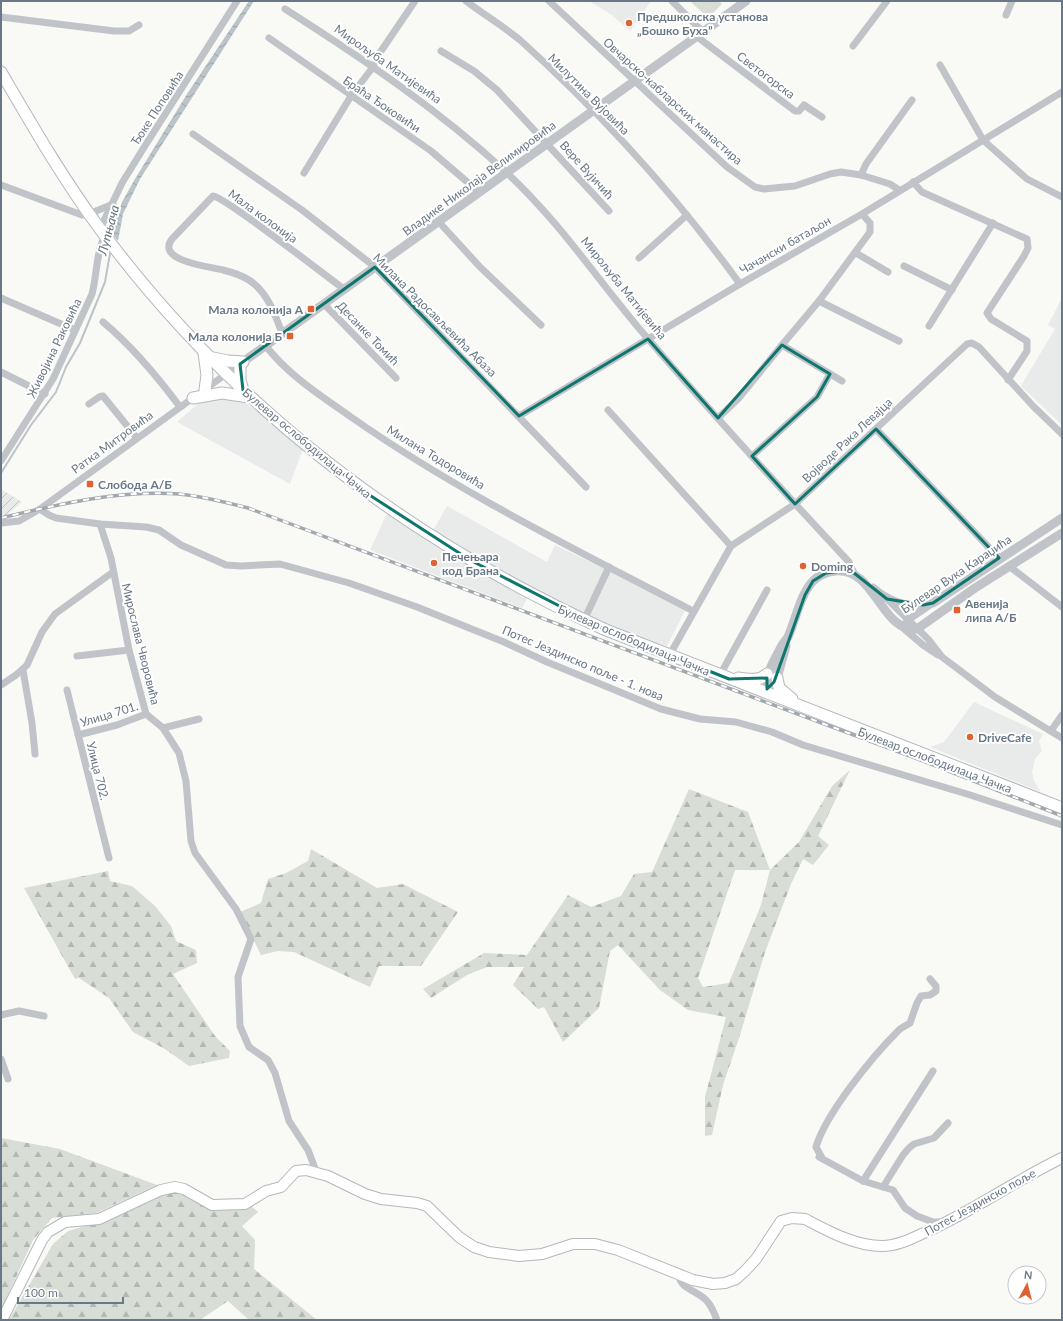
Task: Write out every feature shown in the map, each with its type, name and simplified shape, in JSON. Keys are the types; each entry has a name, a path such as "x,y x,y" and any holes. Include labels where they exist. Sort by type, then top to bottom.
{"main road":[{"name":"Булевар ослободилаца Чачка","path":"1,72 64,178 102,232 206,355 246,394 335,469 396,513 476,564 584,620 669,656 1062,808"},
{"path":"193,398 222,393 246,394 240,380 242,363 206,355 207,375 205,390"},
{"path":"724,677 761,679 772,676 779,688 793,700 797,706"},
{"name":"Потес Јездинско поље","path":"316,1171 365,1194 381,1199 417,1203 428,1206 459,1237 474,1247 489,1252 519,1256 542,1254 573,1244 594,1244 618,1250 679,1274 713,1284 725,1283 736,1279 756,1259 778,1225 786,1219 805,1219 848,1239 882,1246 901,1243 949,1222 1062,1158"},
{"path":"2,1320 42,1240 48,1232 56,1226 65,1222 99,1218 162,1190 175,1187 184,1189 212,1205 245,1204 266,1191 280,1187 296,1171 316,1171"}],"street":[{"name":"Ђоке Поповића","path":"102,232 122,183 237,1"},
{"path":"304,173 351,96 373,67 377,58 415,1"},
{"name":"Милутина Вујовића","path":"466,1 519,40 592,111 654,177 687,215 740,284"},
{"name":"Овчарско-кабларских манастира","path":"549,1 727,167 755,187 764,189 795,186 834,173 861,175"},
{"name":"Светогорска","path":"672,1 700,34 795,111 799,111 804,105 822,117"},
{"name":"Владике Николаја Велимировића","path":"226,374 746,1"},
{"path":"853,46 887,1"},
{"path":"1006,15 1012,1"},
{"name":"Мирољуба Матијевића","path":"285,9 373,67 436,112 507,172 553,220 648,339 795,504 849,562 854,574 865,583 884,608 905,623"},
{"path":"1,17 114,31 129,31 139,25"},
{"name":"Браћа Ђоковићи","path":"269,38 431,151 479,192"},
{"name":"Вере Вујичић","path":"441,51 470,68 490,84 548,143 609,211"},
{"path":"940,64 983,140 1027,179 1062,197"},
{"name":"Чачански батаљон","path":"519,416 740,284 862,214 899,190 1062,92"},
{"path":"899,190 890,184 861,175 866,164 912,100"},
{"name":"Милана Радосављевића Абаза","path":"193,134 296,206 375,267 586,487"},
{"path":"913,182 922,192 1027,239 1028,248 1024,256 987,314 991,319 1028,341 1027,351 1008,380 1062,434"},
{"path":"1,185 74,213 89,214 113,204"},
{"name":"Мала колонија","path":"282,333 271,302 249,280 235,273 184,260 172,254 169,250 169,244 172,239 213,196 218,197 245,216 344,289"},
{"path":"718,418 738,399 819,301 856,253 871,229 870,223 862,214"},
{"path":"639,258 687,215"},
{"path":"438,221 480,267 541,325"},
{"path":"928,326 952,290 992,223"},
{"name":"Живојина Раковића","path":"1,461 45,394 92,294 96,279 102,232"},
{"path":"856,253 888,272"},
{"path":"904,266 952,290"},
{"path":"1,298 75,330"},
{"path":"819,301 899,341"},
{"name":"Десанке Томић","path":"324,304 396,378"},
{"path":"104,322 150,368 180,407"},
{"name":"Војводе Рака Левајца","path":"669,656 731,546 795,504 964,346 972,343 979,347 1008,380"},
{"name":"Милана Тодоровића","path":"265,345 275,358 296,376 382,438 554,539 693,611"},
{"path":"782,345 842,381"},
{"path":"1,372 45,394"},
{"name":"Ратка Митровића","path":"4,524 25,518 40,509 226,374"},
{"path":"752,456 814,401 830,374"},
{"path":"89,404 99,396 103,396 137,438"},
{"path":"608,410 731,546"},
{"path":"876,428 999,558"},
{"name":"Потес Јездинско поље - 1. нова","path":"40,509 52,517 100,524 146,527 159,530 181,545 226,564 241,566 280,564 349,583 417,607 504,642 547,662 661,709 700,719 736,722 772,732 803,745 960,792 1062,825"},
{"name":"Булевар Вука Караџића","path":"1062,518 999,558 905,623 917,629 1009,566 1062,532"},
{"name":"Мирослава Чворовића","path":"100,524 111,558 129,650 146,714 163,728 180,753 186,781 191,841 195,852 236,909 251,939 238,977 240,1026 249,1047 268,1060 275,1073 289,1121 308,1150 316,1171"},
{"path":"1009,566 1062,607"},
{"path":"584,620 609,567"},
{"path":"765,692 805,595 814,581 820,575 830,572 842,571 854,574"},
{"path":"1,685 23,670 27,665 42,632 55,614 113,572"},
{"path":"865,583 887,599 923,646 942,657 995,697 1062,738"},
{"path":"724,677 767,590"},
{"path":"887,599 902,604 916,605 933,603"},
{"path":"917,629 942,657"},
{"path":"77,656 129,650"},
{"path":"23,670 32,723 35,754"},
{"name":"Улица 702.","path":"67,690 109,858"},
{"name":"Улица 701.","path":"78,735 117,725 146,714"},
{"path":"1051,731 1062,715"},
{"path":"163,728 199,719"},
{"path":"930,979 936,986 936,991 930,995 922,996 917,1003 910,1022 899,1029 872,1059 836,1108 818,1139 816,1147 818,1156 863,1181 893,1190 905,1208 917,1216 933,1222 949,1222"},
{"path":"1,1015 19,1011 44,1016"},
{"path":"1,1059 8,1079"},
{"path":"863,1181 933,1071"},
{"path":"883,1187 903,1154 914,1144 934,1138 948,1122"},
{"path":"679,1274 678,1279 681,1283 707,1300 713,1309 717,1320"}],"highlighted area":[{"path":"375,267 519,416 648,339 718,418 782,345 830,374 817,397 752,456 795,504 876,429 999,558 933,603 923,605 887,599 854,573 842,571 826,573 813,581 805,595 774,682 767,689 767,678 729,679 606,630 470,560 371,496 283,426 243,390 240,364"}],"shaded area":[{"name":"Предшколска установа „Бошко Буха”","path":"589,1 651,1 630,31 612,15"},
{"path":"1061,300 1062,425 1021,386 1055,329 1048,325"},
{"path":"225,395 238,398 274,423 303,449 290,484 177,422 199,403"},
{"path":"1,489 22,502 1,520"},
{"path":"447,506 547,562 555,545 638,585 685,611 667,646 644,640 569,608 500,571 433,531"},
{"path":"387,513 528,597 522,608 370,550"},
{"path":"974,702 1043,734 1039,741 1042,751 1035,759 1032,772 1034,781 1041,792 930,747 944,742"}],"green space":[{"path":"690,1 719,1 722,4 708,18"},
{"path":"850,770 818,836 829,845 813,865 803,859 791,884 765,952 723,1085 712,1135 705,1136 705,1097 726,1017 688,1010 660,990 618,945 610,951 599,1008 563,1042 544,1007 538,1009 513,985 524,967 487,967 467,975 431,998 423,989 484,953 527,955 568,895 591,907 621,896 634,874 652,872 689,789 748,812 770,870 799,842 832,786","holes":["735,870 770,870 761,905 729,983 703,987 698,978"]},
{"path":"311,849 377,888 403,884 458,912 421,966 379,966 370,987 294,952 278,951 261,955 240,912 261,903 268,879 286,873 308,861"},
{"path":"108,871 110,881 132,886 155,906 171,926 176,941 196,950 197,963 173,974 215,1036 230,1051 229,1058 189,1066 165,1049 133,1032 109,998 79,978 75,979 24,888"},
{"path":"1,1138 60,1149 157,1185 96,1213 52,1218 33,1240 1,1310"},
{"path":"173,1186 203,1204 251,1206 258,1212 242,1226 255,1240 254,1269 317,1320 249,1320 228,1301 200,1320 9,1320 53,1244 68,1231 107,1219 156,1199"}],"water":[{"path":"249,1 254,1 140,179 123,214 118,241 111,233 122,202 187,94"}],"waterway":[{"name":"Лупњача","path":"1,473 31,425 56,392 66,367 80,343 105,282 111,248"}],"railway":[{"path":"1,518 89,499 157,493 188,495 248,508 931,764 1062,816"}],"place":[{"name":"Предшколска установа „Бошко Буха”","path":"629,23"},
{"name":"Мала колонија А","path":"311,309"},
{"name":"Мала колонија Б","path":"290,336"},
{"name":"Слобода А/Б","path":"90,484"},
{"name":"Печењара код Брана","path":"434,563"},
{"name":"Doming","path":"803,566"},
{"name":"Авенија липа А/Б","path":"957,610"},
{"name":"DriveCafe","path":"970,737"}]}
